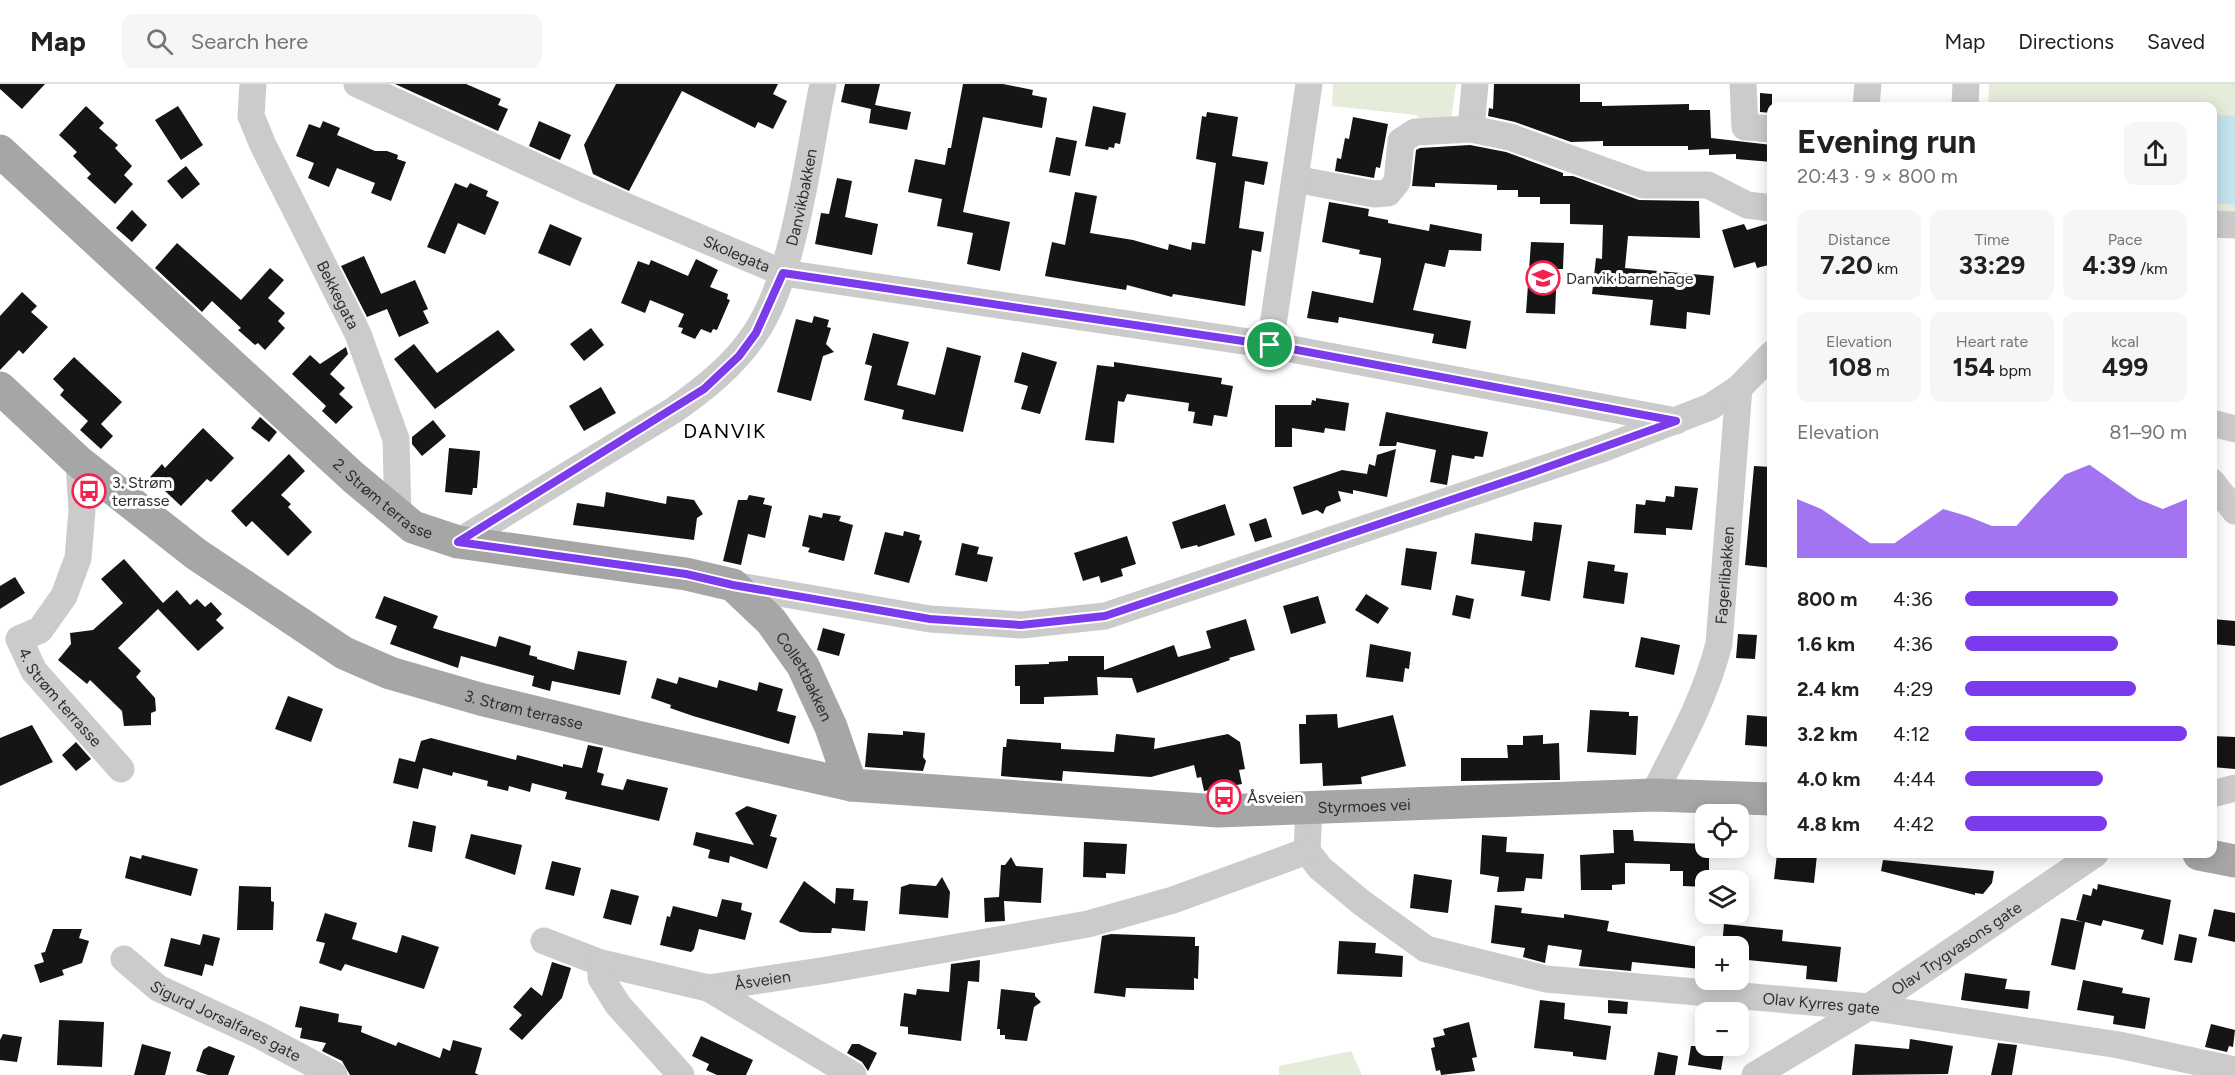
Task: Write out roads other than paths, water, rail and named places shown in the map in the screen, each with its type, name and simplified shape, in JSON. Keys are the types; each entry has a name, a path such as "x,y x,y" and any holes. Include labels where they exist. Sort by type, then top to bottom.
{"main road":[{"name":"2. Strøm terrasse","path":"0,151 353,477 413,527 458,542 686,574 733,585"},
{"name":"3. Strøm terrasse","path":"0,388 79,462 196,554 344,653 390,673 480,699 850,785"},
{"name":"Collettbakken","path":"733,585 771,621 803,666 831,727 850,785"},
{"name":"Styrmoes vei","path":"850,785 1218,811 1653,795 1767,799"},
{"path":"2217,858 2235,861"}],"street":[{"name":"Bekkegata","path":"253,84 251,116 255,126 358,334 396,439 398,516"},
{"name":"Skolegata","path":"357,84 585,189 783,273 1270,345 1676,421"},
{"name":"Danvikbakken","path":"458,542 704,389 739,356 756,333 783,273 823,84"},
{"path":"1270,345 1309,84"},
{"path":"1471,129 1475,84"},
{"path":"1743,84 1745,128 1767,129"},
{"path":"1866,102 1868,84"},
{"path":"1965,102 1966,84"},
{"path":"1295,180 1374,194 1388,193 1397,182 1401,141 1415,132 1471,129 1510,137 1644,184 1708,185 1747,205 1767,207"},
{"path":"2217,224 2235,225"},
{"path":"1739,388 1767,359"},
{"name":"2. Strøm terrasse","path":"733,585 930,619 1021,625 1105,616 1504,483 1676,421 1710,407 1739,388"},
{"name":"Fagerlibakken","path":"1653,795 1697,711 1719,644 1739,388"},
{"path":"2217,424 2235,429"},
{"name":"4. Strøm terrasse","path":"79,462 82,511 78,558 64,596 40,630 19,639 34,671 121,769"},
{"path":"2217,488 2235,511"},
{"path":"2217,793 2235,788"},
{"path":"1308,851 1309,808"},
{"name":"Åsveien","path":"708,988 827,970 1088,924 1173,900 1308,851"},
{"name":"Olav Kyrres gate","path":"1308,851 1320,868 1362,903 1426,949 1546,979 1869,1007 2120,1045 2232,1071"},
{"name":"Olav Trygvasons gate","path":"1755,1075 1869,1007 2089,858"},
{"name":"Åsveien","path":"544,941 602,963 708,988 853,1075"},
{"name":"Sigurd Jorsalfares gate","path":"124,959 158,988 259,1035 334,1075"},
{"path":"602,963 601,978 618,1005 681,1075"}],"water":[{"path":"2217,114 2235,116 2235,205 2217,203"}],"place":[{"name":"Danvik barnehage","path":"1543,278"},
{"name":"3. Strøm terrasse","path":"89,491"},
{"name":"Åsveien","path":"1224,797"}],"district":[{"name":"DANVIK","path":"725,431"}]}
